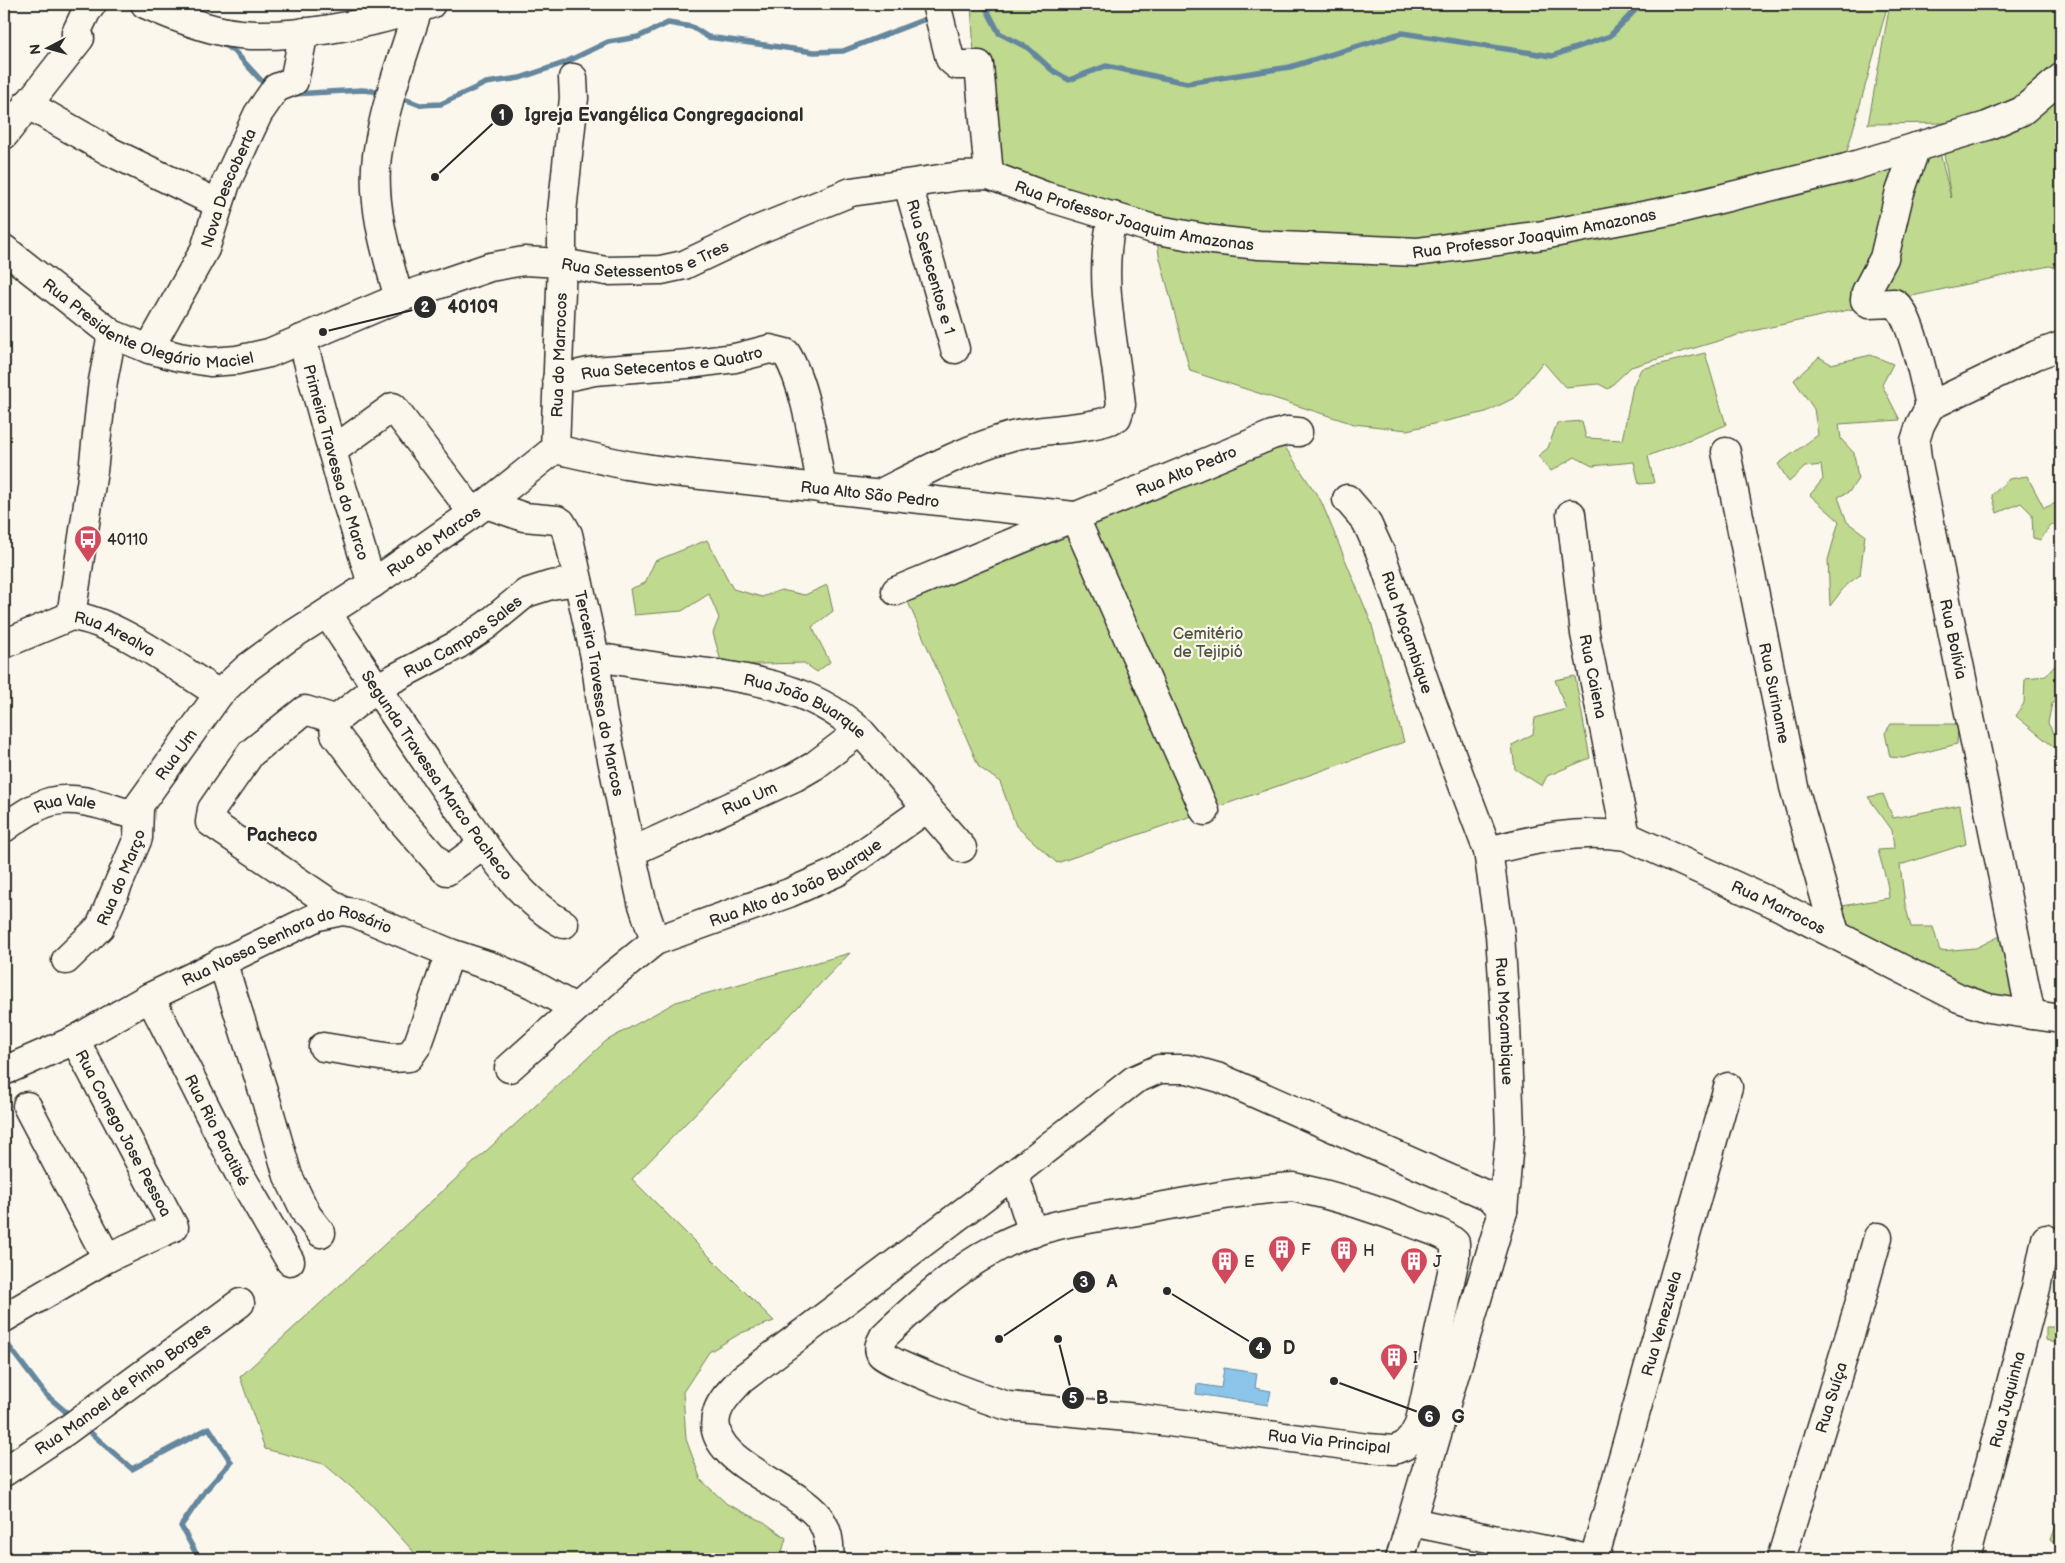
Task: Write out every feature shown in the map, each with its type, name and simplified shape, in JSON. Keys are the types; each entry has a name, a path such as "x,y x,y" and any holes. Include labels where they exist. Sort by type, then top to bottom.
{"street":[{"path":"4,135 80,38 76,33 92,4"},
{"path":"145,4 187,22 222,32 267,35 304,32 362,13 424,6 389,103 377,157 378,208 387,257 399,298"},
{"path":"936,4 950,59 957,65 979,66 989,175"},
{"name":"Nova Descoberta","path":"149,350 205,249 226,183 270,94 276,88 294,81 304,32"},
{"name":"Rua do Marrocos","path":"555,449 562,263 562,212 574,98 573,78"},
{"name":"Rua Professor Joaquim Amazonas","path":"989,175 1045,196 1154,229 1213,240 1259,245 1417,252 1543,235 1680,209 1846,168 1987,126 2022,111 2061,78"},
{"path":"27,104 109,151 219,204"},
{"path":"1916,146 1899,195 1884,258 1866,292 1865,300 1869,304 1894,303 1903,309 1923,372 1930,406 2036,355 2061,346"},
{"name":"Rua Setessentos e Tres","path":"302,339 399,298 490,267 524,261 562,263 606,271 661,270 684,265 760,229 851,192 952,177 989,175"},
{"name":"Rua Setecentos e 1","path":"908,185 955,349"},
{"path":"879,494 987,444 1042,430 1104,422 1117,417 1121,405 1105,278 1107,236 1113,216"},
{"name":"Rua Presidente Olegário Maciel","path":"4,249 112,334 149,350 210,362 236,360 268,353 302,339"},
{"path":"71,616 93,471 103,381 112,334"},
{"name":"Primeira Travessa do Marco","path":"302,339 332,450 372,584"},
{"name":"Rua Setecentos e Quatro","path":"557,379 594,372 736,358 770,349 786,353 795,372 807,416 822,489"},
{"name":"Rua Bolívia","path":"1930,406 1920,425 1915,441 1917,459 2031,1015"},
{"path":"332,450 393,407 480,509"},
{"name":"Rua Alto Pedro","path":"1074,516 1272,435 1287,431 1298,432"},
{"name":"Rua Alto São Pedro","path":"555,449 626,465 664,471 1074,516"},
{"name":"Rua do Marcos","path":"219,694 247,668 286,639 372,584 480,509 555,449"},
{"name":"Rua Suriname","path":"1726,452 1794,787 1834,934"},
{"name":"Rua Moçambique","path":"1347,499 1366,521 1381,554 1435,711 1488,852 1500,935 1510,1131 1497,1204 1412,1522 1400,1559"},
{"name":"Terceira Travessa do Marcos","path":"480,509 561,522 568,534 595,657 602,711 631,852 642,902 654,941"},
{"name":"Rua Caiena","path":"1571,514 1585,634 1626,836"},
{"path":"896,591 1074,516 1205,811"},
{"name":"Rua Campos Sales","path":"333,723 376,688 458,645 487,625 526,593 551,585 578,581"},
{"name":"Segunda Travessa Marco Pacheco","path":"327,613 418,752 484,844 541,911 564,924"},
{"name":"Rua Arealva","path":"4,644 71,616 106,625 219,694"},
{"name":"Rua João Buarque","path":"595,657 660,667 714,672 762,681 800,693 850,722 860,731 962,848"},
{"name":"Rua Um","path":"135,811 219,694"},
{"path":"342,911 210,822 212,809 251,753 305,710 333,723 335,734 394,813 444,869 448,871 456,867 484,844"},
{"name":"Rua Um","path":"631,852 801,773 814,766 860,731"},
{"name":"Rua Vale","path":"4,828 33,808 48,801 66,799 86,800 135,811"},
{"name":"Rua Alto do João Buarque","path":"654,941 789,893 837,872 927,808"},
{"name":"Rua do Março","path":"66,960 100,927 138,838 135,811"},
{"name":"Rua Marrocos","path":"1488,852 1544,837 1575,833 1602,832 1626,836 1834,934 1958,998 1988,1008 2061,1020"},
{"name":"Rua Nossa Senhora do Rosário","path":"4,1071 75,1040 150,997 222,960 318,916 342,911 355,913 450,953 496,968 532,984 575,1008"},
{"path":"509,1068 575,1008 654,941"},
{"path":"324,1047 401,1059 414,1052 450,953"},
{"path":"222,960 288,1176 294,1192 321,1233"},
{"name":"Rua Rio Paratibé","path":"150,997 239,1172 290,1261"},
{"name":"Rua Conego Jose Pessoa","path":"75,1040 174,1227 108,1258"},
{"path":"829,1559 830,1546 822,1522 806,1504 743,1464 724,1448 716,1431 716,1413 726,1396 742,1380 1014,1174 1134,1080 1159,1069 1188,1069 1220,1078 1497,1204"},
{"name":"Rua Venezuela","path":"1594,1559 1728,1087"},
{"path":"4,1318 108,1258 27,1106"},
{"path":"1014,1174 1029,1223"},
{"name":"Rua Via Principal","path":"1293,1187 1330,1195 1387,1212 1443,1235 1454,1243 1455,1258 1419,1425 1404,1446 1394,1450 1350,1446 1147,1419 1008,1406 975,1396 882,1356 880,1344 884,1336 924,1298 965,1267 1002,1245 1029,1223 1083,1220 1254,1189 1293,1187"},
{"name":"Rua Suíça","path":"1781,1559 1857,1312 1878,1237"},
{"name":"Rua Juquinha","path":"1965,1559 2034,1297 2046,1239"},
{"name":"Rua Manoel de Pinho Borges","path":"4,1472 67,1430 240,1303"},
{"path":"1412,1522 1588,1559"}],"green space":[{"path":"971,4 1888,4 1841,173 1939,149 1951,198 1943,148 1949,123 1868,124 1890,4 2061,4 2061,269 2049,266 1748,332 1631,367 1608,389 1599,384 1565,387 1543,362 1514,398 1486,412 1407,430 1354,424 1190,371 1159,255 1155,226 981,169"},
{"path":"1705,353 1726,425 1648,456 1654,483 1639,484 1634,462 1592,466 1575,457 1551,471 1538,456 1548,448 1557,423 1582,421 1586,438 1622,440 1633,386 1641,369"},
{"path":"1871,355 1893,364 1882,385 1900,420 1839,424 1841,439 1854,453 1858,479 1849,492 1838,497 1847,522 1865,535 1860,575 1846,585 1830,606 1828,560 1839,521 1810,495 1823,479 1821,465 1805,467 1789,482 1778,464 1818,435 1814,409 1794,380 1819,357 1831,364"},
{"name":"Cemitério de Tejipió","path":"1283,444 1321,501 1371,622 1404,742 1057,863 1016,826 1000,782 979,767 908,602 959,573"},
{"path":"2027,476 2044,508 2061,501 2061,524 2050,525 2041,540 2033,538 2032,514 2021,503 1997,513 1992,495 2009,479"},
{"path":"707,540 733,589 762,597 781,590 805,595 827,585 833,611 812,627 830,662 817,672 804,663 722,665 713,633 719,618 709,594 682,611 634,615 630,589 645,583 655,561"},
{"path":"2061,647 2061,699 2052,703 2048,723 2054,734 2061,734 2061,753 2016,716 2024,703 2025,678 2046,676 2058,662 2057,648"},
{"path":"1575,676 1590,758 1547,776 1542,786 1515,769 1512,745 1533,734 1535,718 1566,709 1555,680"},
{"path":"1891,724 1958,724 1957,744 1903,758 1890,757 1885,733"},
{"path":"1883,794 1893,818 1960,805 1966,844 1900,865 1905,904 1911,927 1933,927 1940,951 1976,948 2002,935 2016,1006 1846,939 1836,907 1889,898 1878,850 1894,849 1892,830 1868,797"},
{"path":"850,953 632,1179 774,1321 741,1333 709,1352 683,1392 686,1439 701,1480 727,1504 764,1522 786,1538 780,1559 420,1559 370,1503 324,1464 265,1449 240,1377 606,1041 676,1002"},
{"path":"2046,1327 2061,1327 2061,1345 2046,1340"},
{"path":"2061,1511 2061,1550 2051,1540"}],"water":[{"path":"1224,1368 1257,1373 1255,1388 1271,1391 1268,1405 1196,1394 1197,1384 1221,1388"}],"waterway":[{"path":"128,4 138,8"},
{"path":"984,4 999,33 1028,48 1052,70 1069,80 1106,66 1187,83 1290,67 1402,33 1552,56 1610,36 1641,4"},
{"path":"399,97 420,105 441,104 486,83 520,78 564,63 608,42 638,37 668,23 692,27 708,37 814,52 843,51 928,18"},
{"path":"223,44 236,53 267,87"},
{"path":"293,94 362,90 383,92"},
{"path":"4,1340 45,1394 72,1417"},
{"path":"83,1426 132,1469 209,1428 231,1462 206,1490 181,1526 199,1559"}],"place":[{"name":"Igreja Evangélica Congregacional","path":"435,177"},
{"name":"40109","path":"323,332"},
{"name":"40110","path":"88,563"},
{"name":"F","path":"1282,1273"},
{"name":"H","path":"1344,1274"},
{"name":"E","path":"1225,1285"},
{"name":"J","path":"1414,1285"},
{"name":"D","path":"1167,1291"},
{"name":"A","path":"999,1339"},
{"name":"B","path":"1058,1339"},
{"name":"G","path":"1334,1381"},
{"name":"I","path":"1394,1381"}],"district":[{"name":"Pacheco","path":"282,835"}]}
